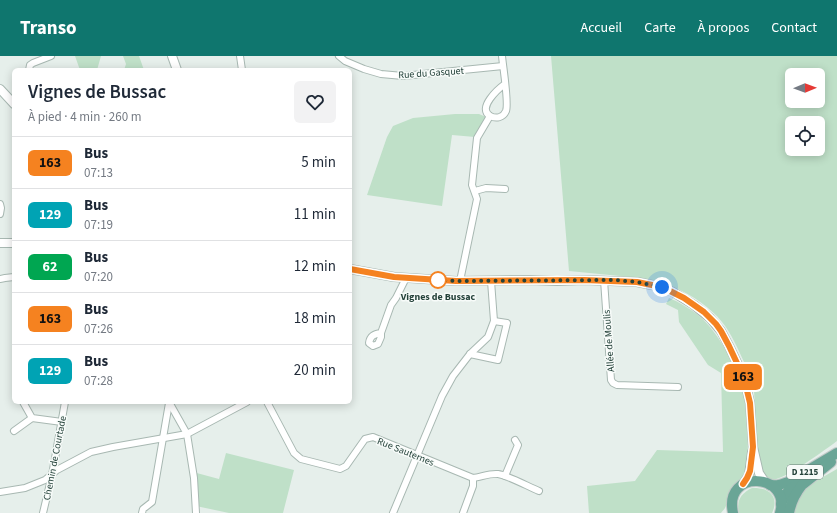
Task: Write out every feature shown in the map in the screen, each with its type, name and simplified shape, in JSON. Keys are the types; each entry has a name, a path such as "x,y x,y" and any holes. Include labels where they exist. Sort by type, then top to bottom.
{"main road":[{"name":"D 1215","path":"768,483 777,486 790,481 835,457"},
{"name":"D 1215","path":"780,508 788,490 835,457"},
{"path":"790,513 794,496 802,485 835,457"},
{"path":"730,510 733,497 737,490 743,484 758,480 768,483 776,490 780,496 780,508"}],"street":[{"path":"29,68 30,65 33,63 51,56"},
{"path":"172,56 176,68"},
{"path":"240,56 242,68"},
{"name":"Rue du Gasquet","path":"339,56 345,61 364,69 381,74 403,76 503,66"},
{"path":"502,56 505,84 506,111 501,117 496,118 490,116 486,108 487,104 505,84"},
{"path":"0,89 12,100"},
{"path":"460,281 477,199 472,185 478,138 490,116"},
{"path":"475,191 486,188 505,189"},
{"path":"0,204 0,214"},
{"path":"0,243 12,243"},
{"path":"352,269 394,277 460,281 604,280 637,282 662,287 673,292 704,312 716,324 740,368 750,403 753,447 759,473 768,483"},
{"path":"0,279 12,277"},
{"path":"381,333 391,305 406,278"},
{"name":"Allée de Moulis","path":"604,280 611,380 613,383 617,385 678,387"},
{"path":"393,513 442,396 453,376 470,354 488,337 494,321 491,281"},
{"path":"470,354 498,360 507,323 494,321"},
{"path":"24,404 32,418"},
{"name":"Chemin de Courtade","path":"43,513 52,475 65,404"},
{"path":"142,513 143,509 152,502 169,404"},
{"path":"170,404 187,434 194,478 196,513"},
{"path":"0,492 25,488 45,480 57,470 91,452 187,434 243,404"},
{"name":"Rue Sauternes","path":"268,404 294,453 301,459 340,469 346,466 365,439 373,437 473,478"},
{"path":"14,431 32,418 62,422"},
{"path":"505,476 518,445 515,440"},
{"path":"743,484 750,471 753,447"},
{"path":"463,513 473,486 473,478 499,474 539,492"}],"green space":[{"path":"75,56 101,56 98,68 79,68"},
{"path":"123,56 139,56 143,68 125,68 126,64"},
{"path":"551,56 837,56 837,441 793,471 775,480 769,480 764,475 760,465 756,436 752,378 725,326 707,307 689,295 669,285 642,278 569,271"},
{"path":"455,114 479,114 486,117 475,137 452,135 442,206 367,195 387,137 393,126 413,118"},
{"path":"669,298 688,308 705,322 719,338 735,368 742,387 745,403 748,462 745,476 730,491 725,509 721,513 589,513 587,486 635,481 657,450 723,452 721,373 708,365 679,322 678,310 666,304"},
{"path":"226,453 294,470 283,513 229,513 196,506 193,472 219,479"},
{"path":"837,469 837,513 793,513 793,508 804,490"},
{"path":"752,488 763,489 771,494 774,502 772,513 739,513 738,505 740,498 745,492"}],"bus line":[{"name":"163","path":"352,269 394,277 456,281 614,280 648,283 662,287 684,298 704,312 716,324 729,346 744,378 750,403 753,447 749,475 743,484"}],"place":[{"name":"Vignes de Bussac","path":"438,280"}],"route":[{"path":"438,280 614,280 648,283 662,287"}]}
